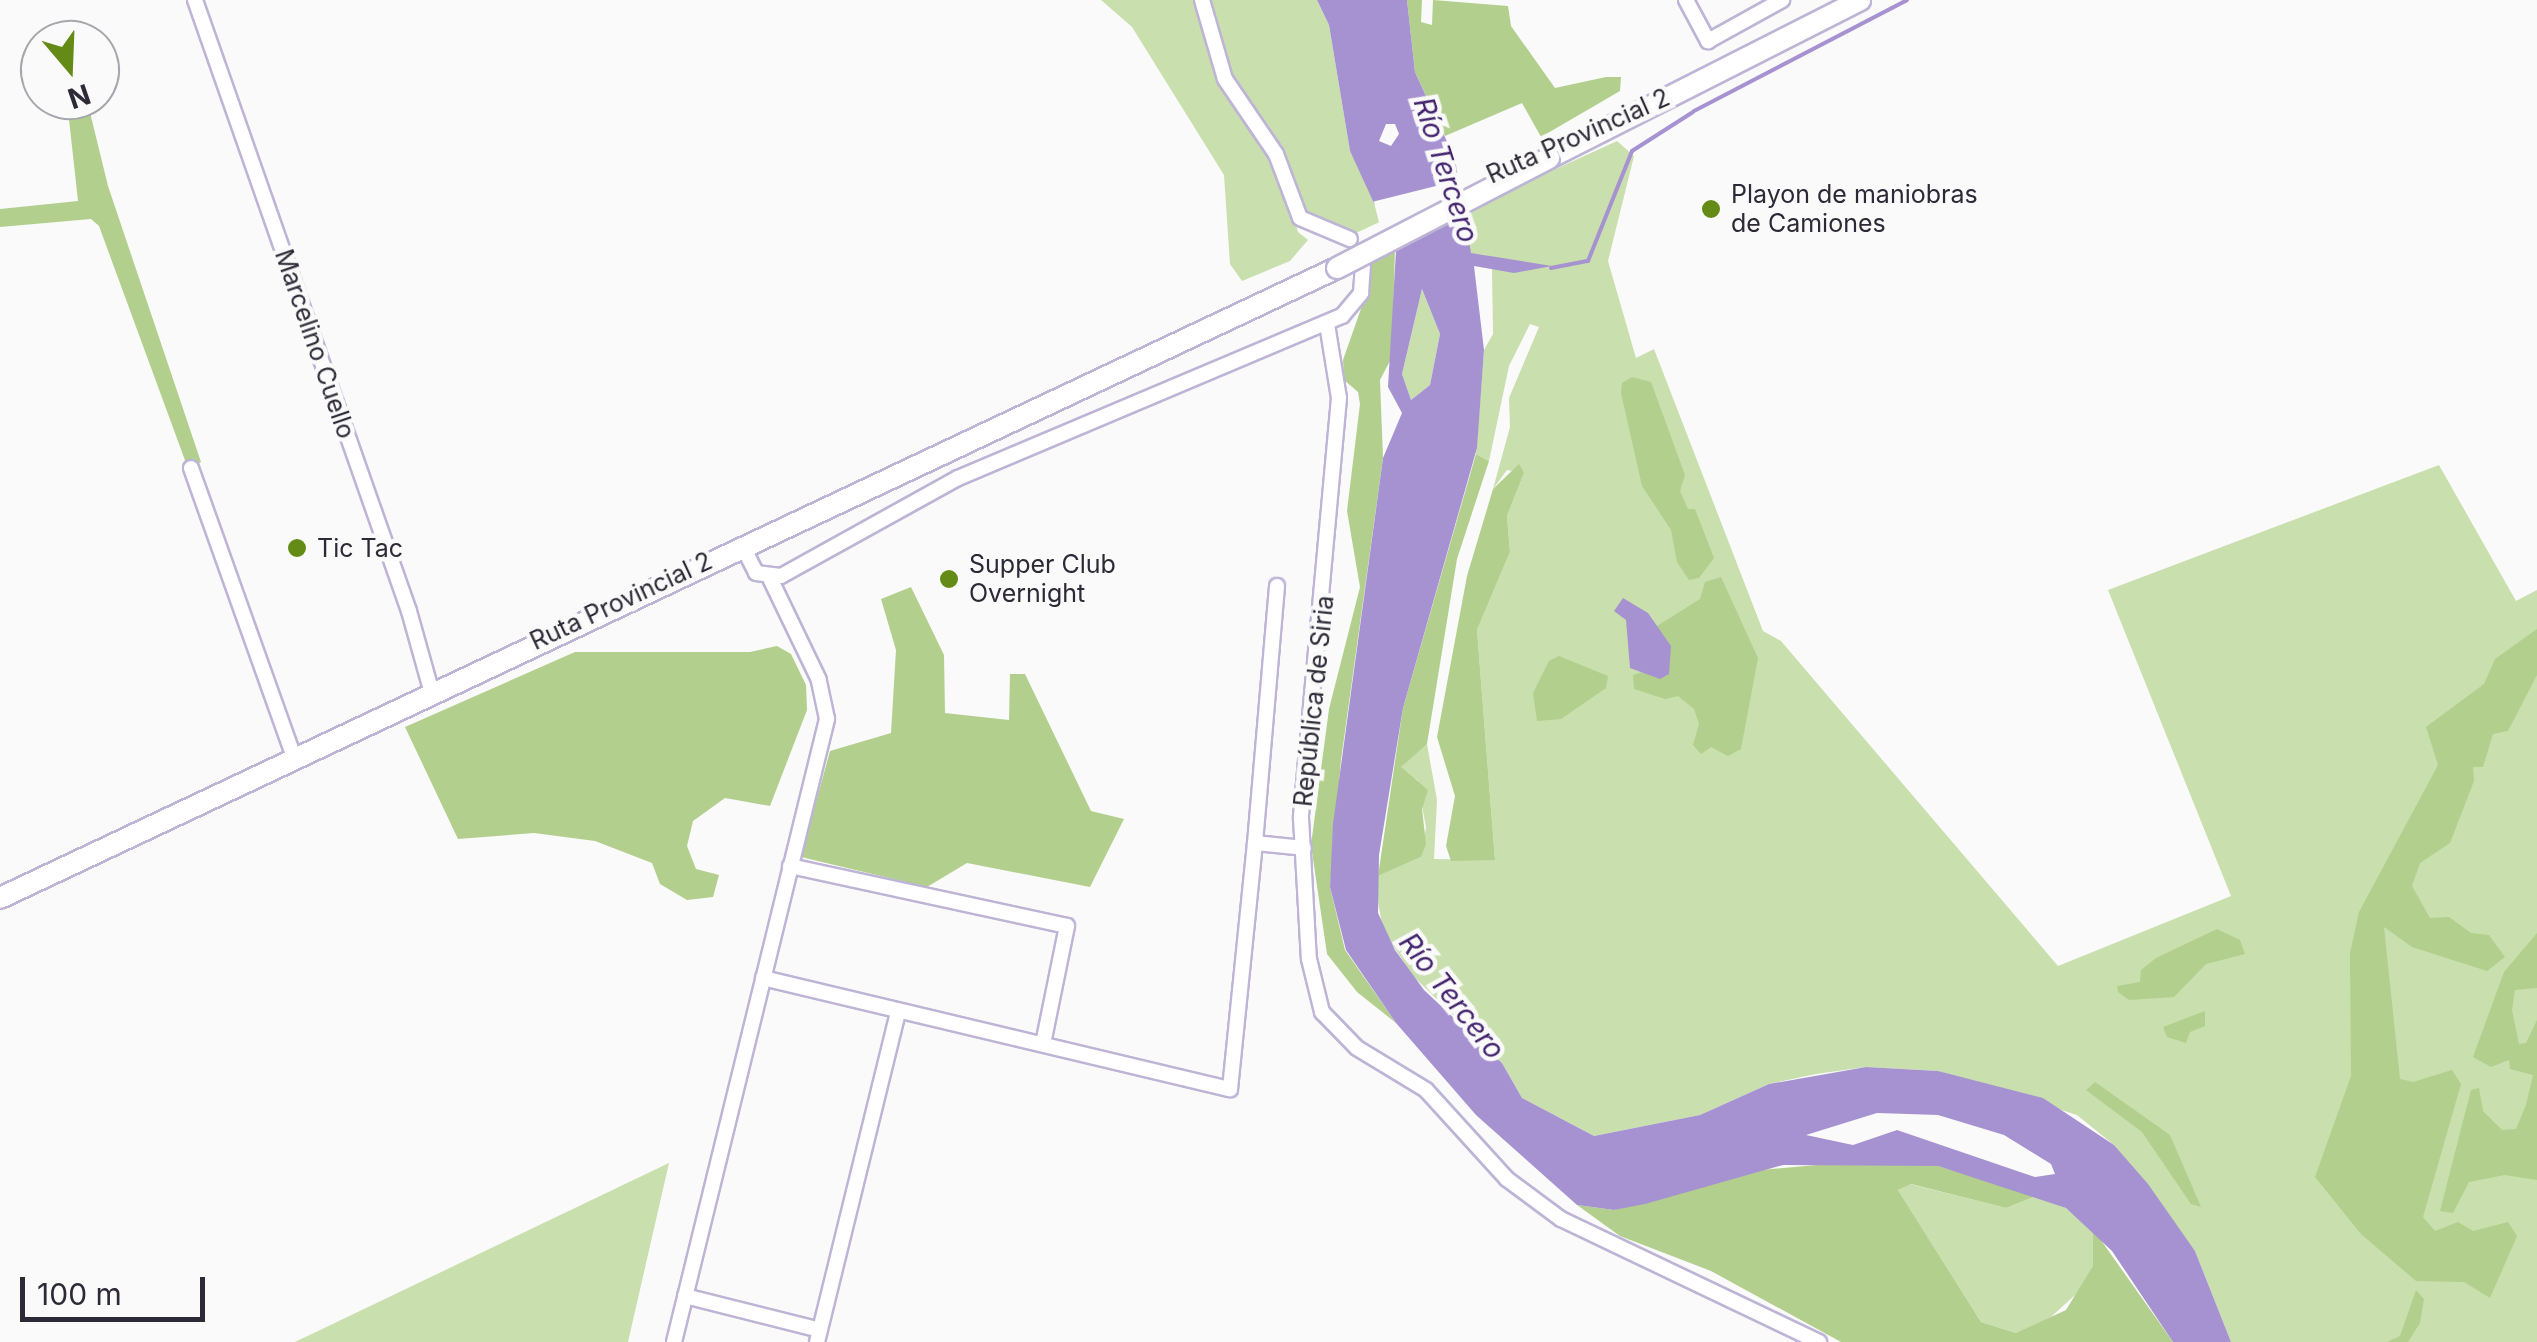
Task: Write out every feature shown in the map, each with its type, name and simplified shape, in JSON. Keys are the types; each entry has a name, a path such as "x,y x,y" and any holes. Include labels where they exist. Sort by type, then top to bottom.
{"main road":[{"name":"Ruta Provincial 2","path":"0,898 431,690 1246,311 1546,153 1702,82 1860,0"}],"street":[{"name":"Marcelino Cuello","path":"195,0 431,690"},
{"path":"1202,0 1225,79 1276,154 1300,218 1350,239"},
{"path":"1686,0 1708,41 1782,0"},
{"path":"742,545 756,573 769,576 958,478 1327,324 1356,304 1363,263"},
{"name":"República de Siria","path":"1327,324 1339,398 1301,818 1308,959 1314,991 1334,1030 1426,1090 1507,1179 1561,1219 1820,1342"},
{"path":"191,468 294,758"},
{"path":"674,1342 790,866 826,700 769,576"},
{"path":"763,978 1230,1089 1278,586"},
{"path":"1255,843 1304,848"},
{"path":"790,866 1067,926 1043,1044"},
{"path":"685,1296 818,1336 898,1011"}],"green space":[{"path":"1101,0 1317,0 1329,25 1350,151 1386,219 1356,233 1290,205 1298,232 1308,240 1290,261 1242,281 1230,264 1224,175 1132,27"},
{"path":"1407,0 1422,0 1421,22 1432,25 1433,0 1508,6 1511,26 1555,88 1621,77 1620,91 1541,137 1522,103 1445,136 1415,72"},
{"path":"69,120 92,120 108,186 201,462 195,466 186,463 99,226 91,219 0,227 0,209 78,201"},
{"path":"1617,141 1634,156 1608,261 1636,358 1654,349 1763,631 1781,641 2058,966 2231,896 2108,590 2439,465 2516,601 2537,590 2537,1342 2231,1342 2195,1251 2114,1145 2077,1115 1938,1071 1866,1067 1816,1074 1769,1084 1700,1115 1594,1136 1522,1098 1502,1063 1413,976 1383,930 1377,896 1378,876 1421,857 1426,827 1417,780 1402,775 1401,767 1416,751 1427,744 1437,800 1434,859 1495,860 1477,630 1510,552 1507,516 1524,473 1507,470 1493,489 1510,427 1509,398 1539,327 1530,324 1509,366 1489,461 1476,454 1484,350 1493,334 1492,269 1486,255 1471,254 1467,246 1466,210"},
{"path":"1395,248 1392,357 1380,380 1383,458 1341,760 1330,887 1345,950 1396,1023 1357,992 1327,954 1311,845 1329,709 1360,587 1347,511 1360,404 1358,392 1344,380 1343,360 1369,286 1368,262"},
{"path":"1422,289 1440,334 1430,385 1411,400 1402,374"},
{"path":"1632,377 1651,382 1685,475 1680,491 1688,509 1695,509 1714,558 1699,578 1689,580 1677,562 1671,530 1642,486 1621,393 1622,383"},
{"path":"1476,454 1489,461 1457,559 1427,744 1401,767 1428,790 1422,809 1426,844 1421,857 1378,876 1403,708"},
{"path":"1519,464 1524,473 1507,516 1510,552 1477,630 1495,860 1451,861 1446,846 1455,796 1437,737 1467,576 1493,489"},
{"path":"1721,577 1758,658 1741,749 1728,756 1711,747 1701,754 1693,745 1699,724 1694,709 1678,696 1665,699 1634,689 1633,675 1646,671 1654,628 1700,599 1705,582"},
{"path":"911,587 944,655 945,713 1009,720 1010,674 1025,674 1091,811 1124,819 1090,887 967,863 927,887 801,857 830,751 891,733 896,650 881,599"},
{"path":"2537,629 2537,675 2508,731 2493,734 2483,767 2473,767 2474,781 2450,843 2420,863 2412,886 2430,918 2449,917 2471,933 2489,935 2505,957 2487,971 2412,947 2384,927 2400,1079 2413,1082 2452,1070 2461,1084 2423,1217 2435,1231 2458,1222 2473,1231 2508,1222 2517,1236 2490,1298 2464,1282 2416,1281 2361,1234 2315,1177 2351,1076 2350,953 2359,912 2438,765 2426,727 2484,684 2495,659"},
{"path":"777,646 791,654 806,685 807,710 770,806 725,798 693,821 687,846 696,869 719,875 713,897 687,900 660,884 652,863 595,841 534,833 458,839 405,727 575,652 750,652"},
{"path":"1559,656 1608,676 1606,688 1561,719 1537,721 1533,693 1549,661"},
{"path":"2217,929 2240,940 2245,954 2206,964 2174,997 2129,1000 2118,992 2117,986 2140,982 2141,970 2156,958"},
{"path":"2537,933 2537,988 2515,990 2512,1010 2519,1044 2526,1043 2537,1020 2537,1180 2505,1175 2469,1182 2453,1213 2440,1211 2471,1090 2479,1088 2483,1111 2502,1130 2516,1129 2526,1105 2533,1075 2510,1069 2509,1060 2491,1067 2473,1057 2504,972"},
{"path":"2205,1011 2205,1026 2190,1032 2186,1043 2167,1037 2163,1027"},
{"path":"2095,1082 2170,1135 2201,1207 2191,1204 2142,1132 2086,1090"},
{"path":"1861,1161 1938,1166 2036,1196 2006,1208 1911,1184 1898,1190 1981,1322 2016,1333 2066,1310 2093,1266 2093,1229 2173,1342 1841,1342 1711,1271 1620,1236 1577,1205 1614,1210 1749,1171"},
{"path":"669,1163 628,1342 295,1342"},
{"path":"1910,1184 2006,1208 2036,1196 2066,1208 2093,1229 2093,1266 2084,1287 2042,1325 2016,1333 1981,1322 1898,1190"},
{"path":"2416,1290 2424,1299 2420,1323 2408,1342 2387,1342 2400,1336"}],"water":[{"name":"Río Tercero","path":"1317,0 1407,0 1415,72 1455,159 1471,253 1552,266 1514,273 1474,266 1484,350 1477,448 1403,708 1379,855 1378,913 1395,950 1424,990 1502,1063 1522,1098 1594,1136 1700,1115 1769,1084 1866,1067 1938,1071 2043,1098 2114,1145 2148,1184 2195,1251 2231,1342 2173,1342 2112,1251 2066,1208 1938,1166 1783,1165 1645,1204 1614,1210 1577,1205 1476,1115 1396,1023 1346,950 1330,887 1333,824 1383,458 1402,413 1388,387 1396,251 1350,151 1329,25","holes":["1386,124 1395,124 1399,134 1391,146 1379,141","1422,289 1440,334 1430,385 1411,400 1402,374","1877,1113 1938,1115 2004,1135 2051,1164 2055,1174 2035,1177 1897,1130 1853,1145 1806,1135"]},
{"path":"1623,598 1648,613 1671,646 1669,674 1660,679 1630,668 1626,620 1614,611"}],"pier":[{"path":"1464,179 1471,208 1381,231 1374,201"}],"waterway":[{"path":"1694,111 1907,0"},
{"path":"1551,268 1588,261 1632,151 1693,112"}],"place":[{"name":"Playon de maniobras de Camiones","path":"1711,209"},
{"name":"Tic Tac","path":"297,548"},
{"name":"Supper Club Overnight","path":"949,579"}]}
